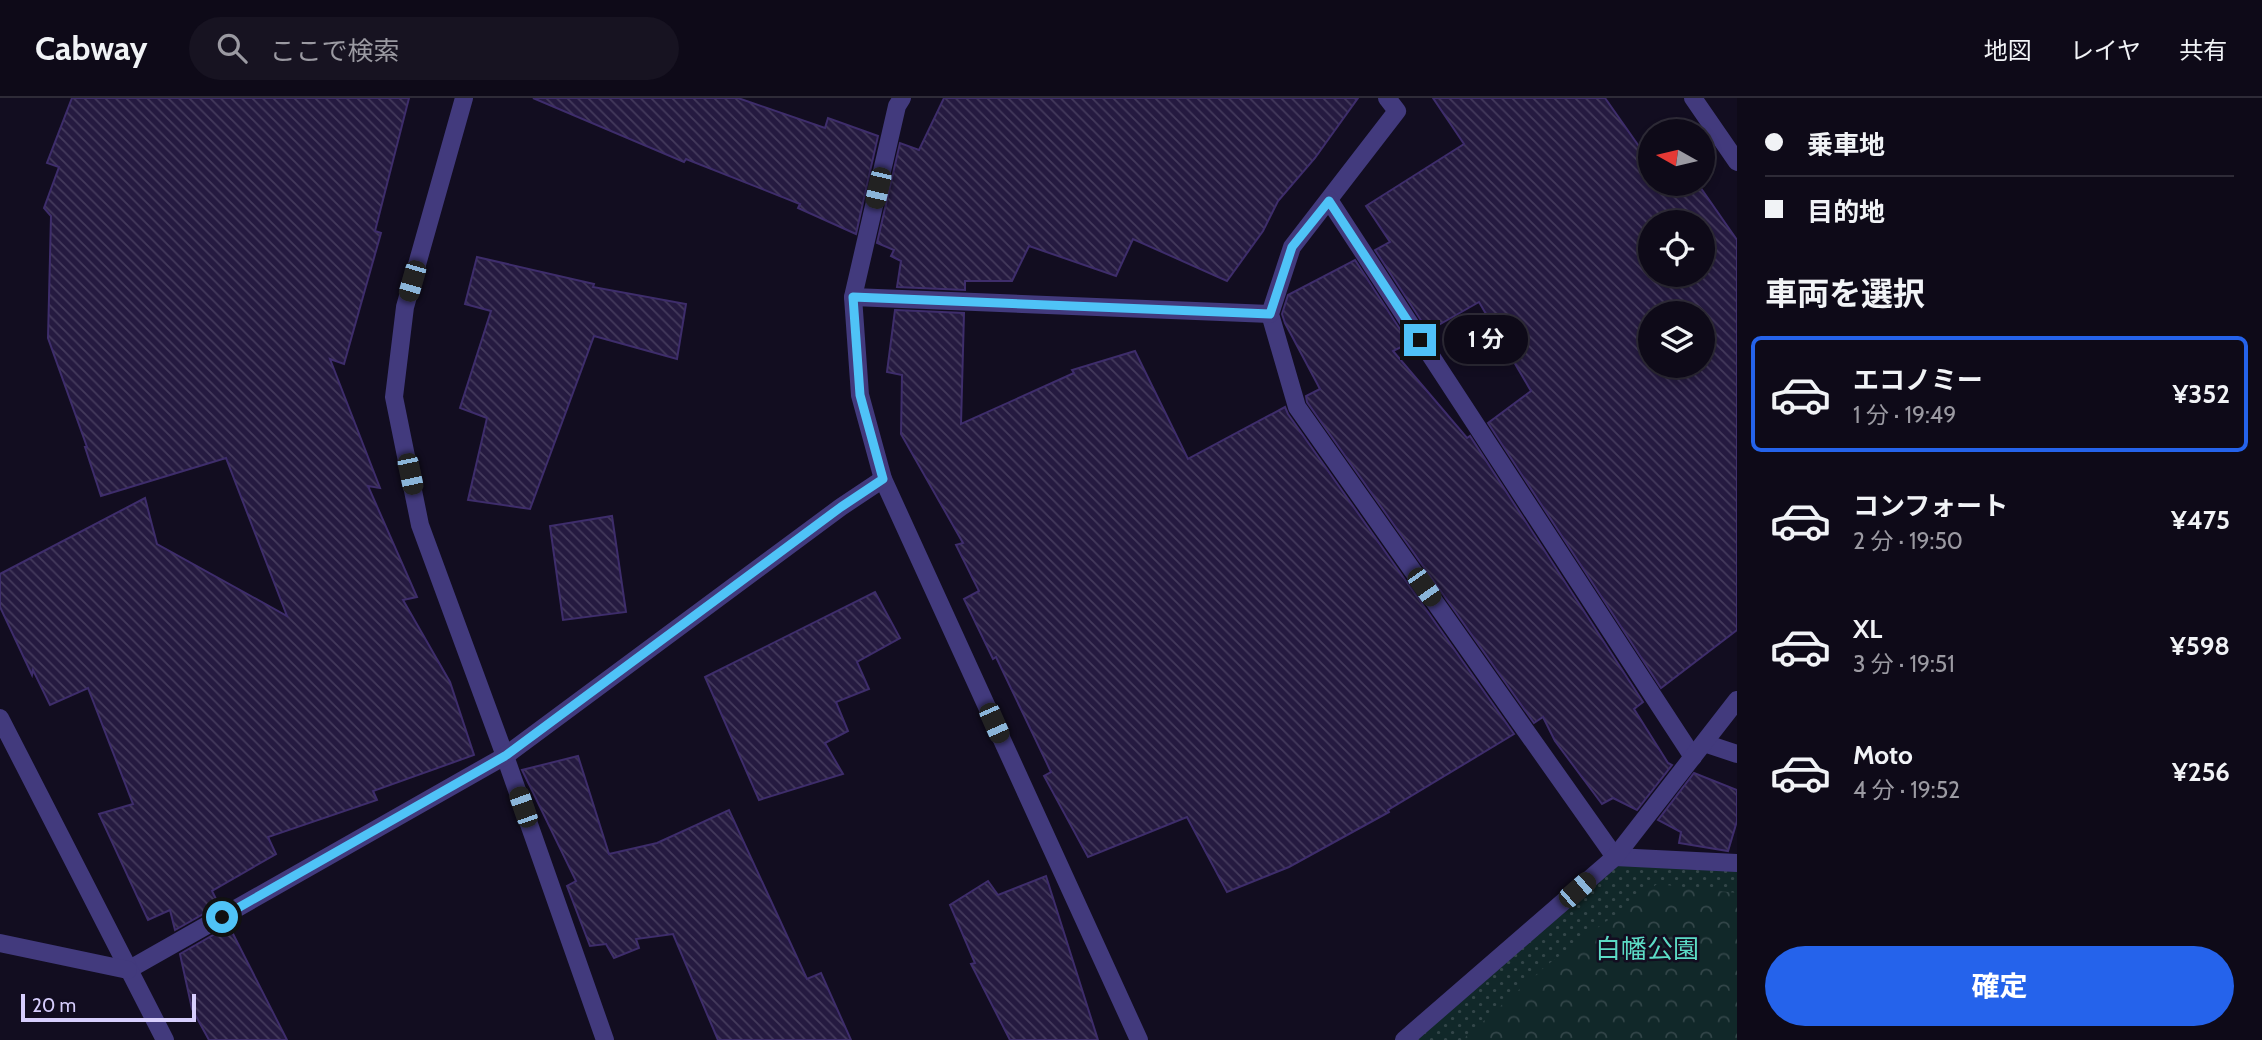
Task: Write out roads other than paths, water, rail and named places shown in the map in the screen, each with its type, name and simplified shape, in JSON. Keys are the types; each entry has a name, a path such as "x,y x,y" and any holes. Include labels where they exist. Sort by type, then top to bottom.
{"street":[{"path":"464,98 405,307 394,397 420,525 605,1040"},
{"path":"881,98 900,102 853,297 860,395 883,479 1139,1040"},
{"path":"1387,98 1397,111 1292,247 1270,314 1297,407 1615,857"},
{"path":"1693,98 1737,162"},
{"path":"1329,201 1698,750"},
{"path":"853,297 1270,314"},
{"path":"0,943 128,970 505,756 841,507 883,479"},
{"path":"1404,1040 1615,857 1737,700"},
{"path":"0,718 164,1040"},
{"path":"1698,750 1737,754"},
{"path":"1615,857 1737,863"}],"park label":[{"name":"白幡公園","path":"1647,949"}]}
